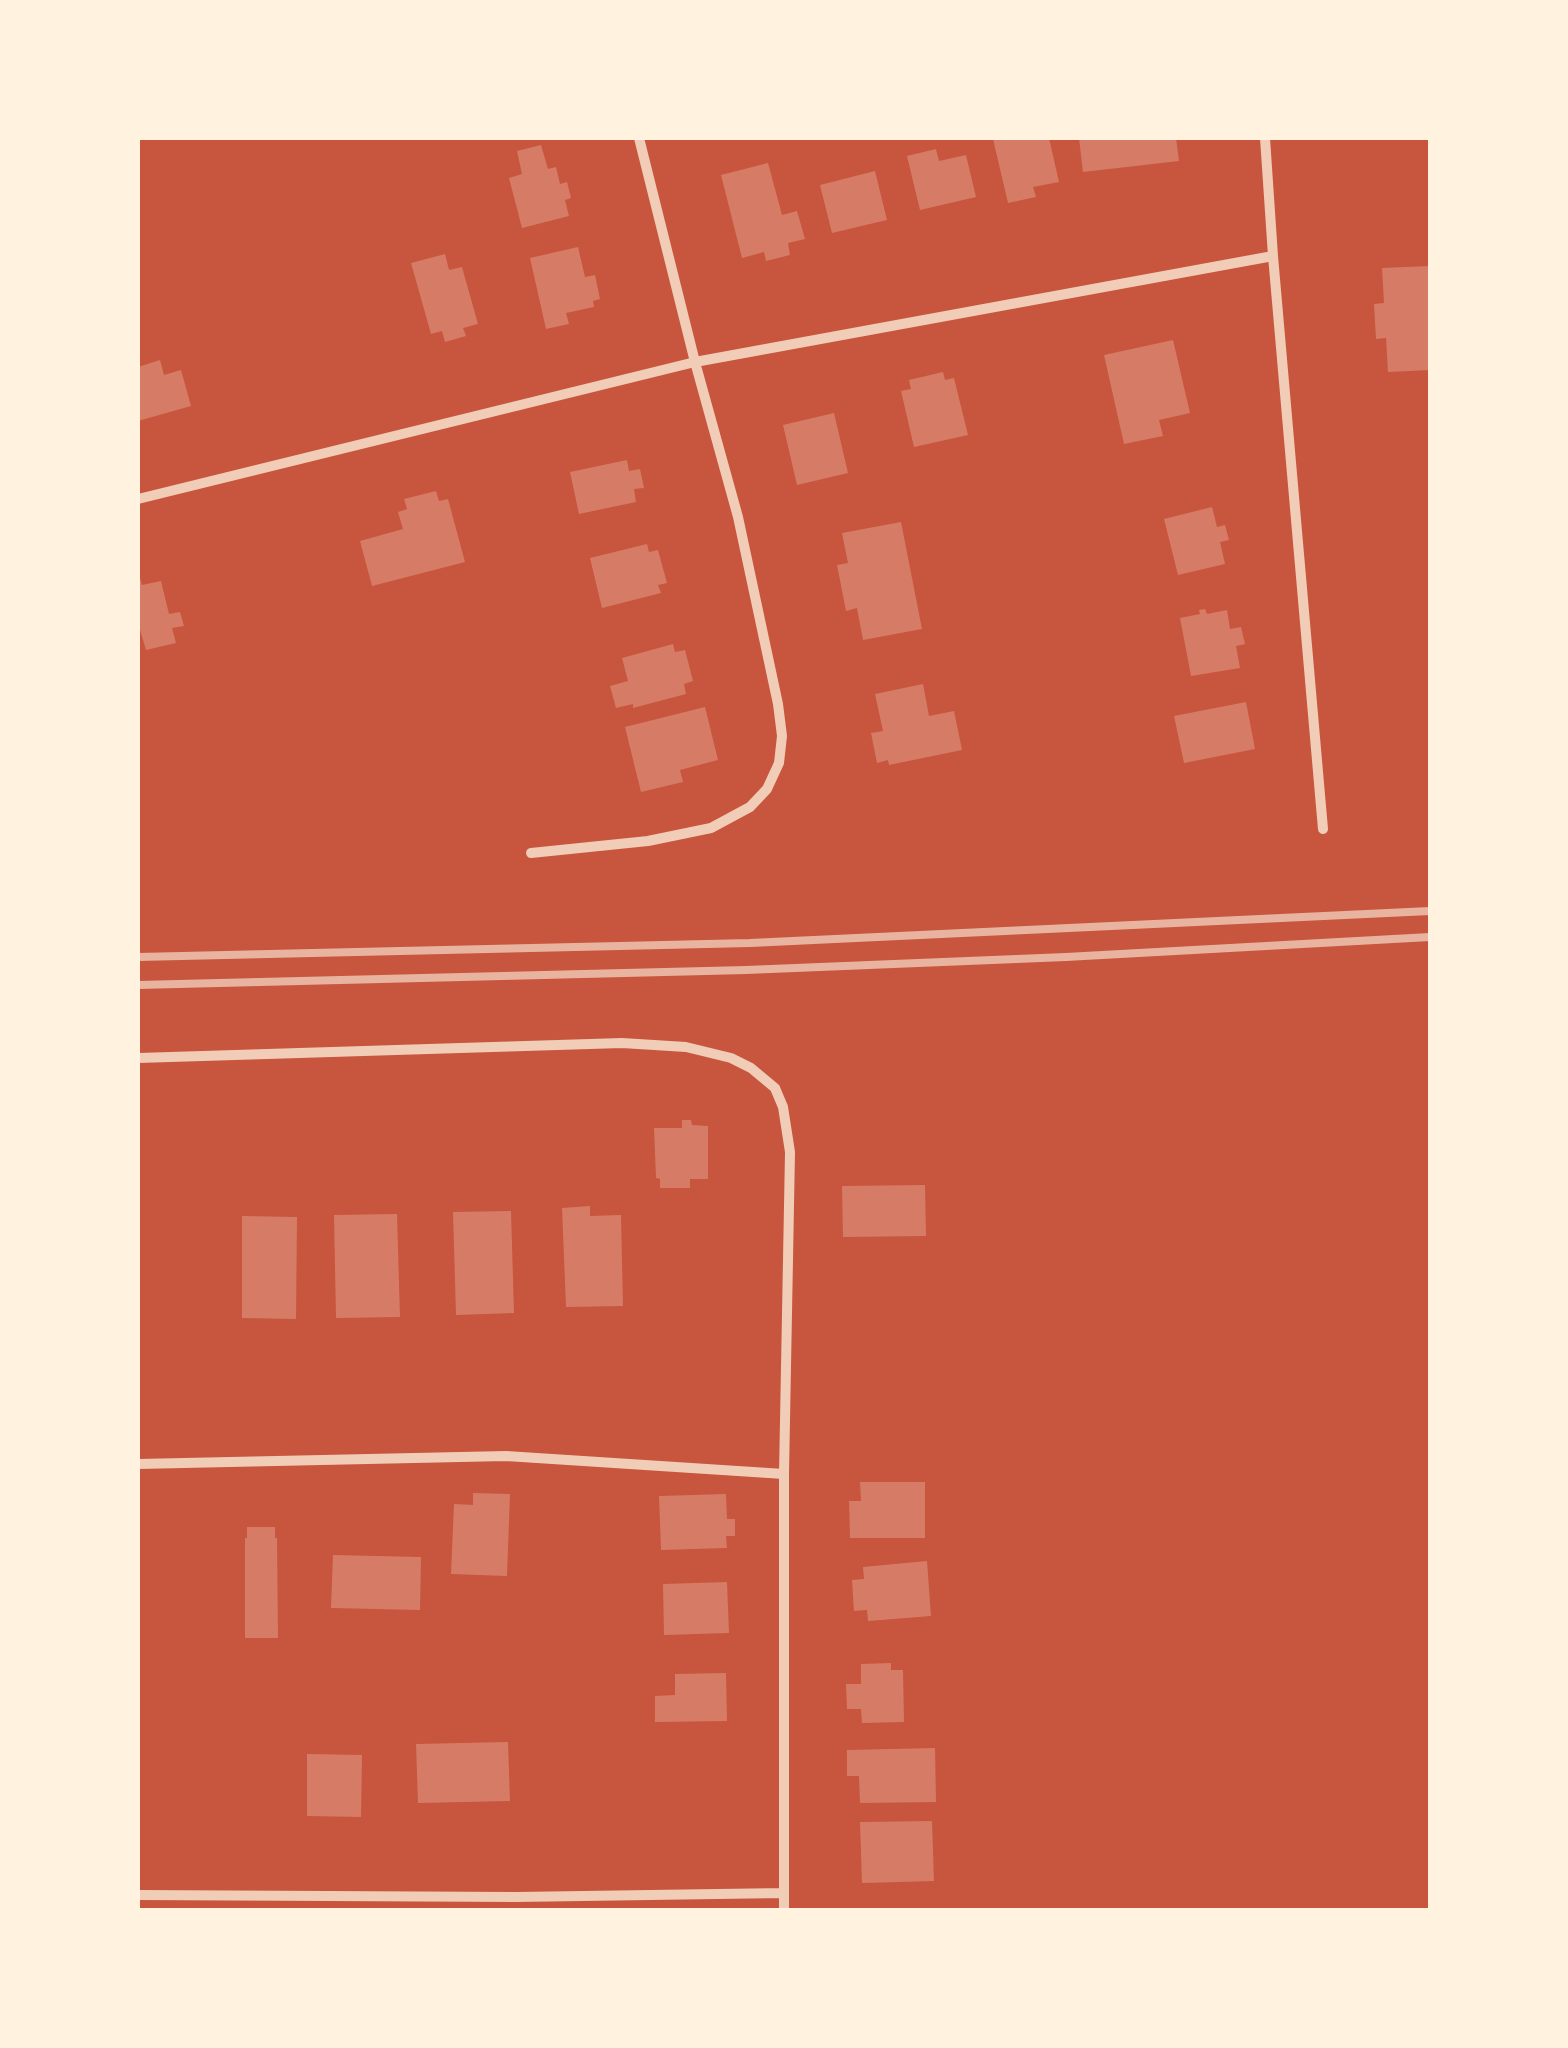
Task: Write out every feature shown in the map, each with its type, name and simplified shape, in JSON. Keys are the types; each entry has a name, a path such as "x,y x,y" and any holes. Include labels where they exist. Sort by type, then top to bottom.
{"street":[{"path":"531,853 648,841 711,828 750,807 766,789 779,763 782,736 738,517 639,138"},
{"path":"1265,138 1323,829"},
{"path":"138,499 695,362 1273,256"},
{"path":"138,1058 622,1043 686,1047 731,1058 775,1088 783,1107 790,1152 784,1474 784,1910"},
{"path":"138,1464 506,1456 784,1474"},
{"path":"138,1896 784,1893"}],"building":[{"path":"1049,138 1059,182 1033,187 1036,197 1008,203 993,139"},
{"path":"1079,138 1176,138 1179,161 1083,172"},
{"path":"541,145 548,169 556,167 560,184 567,182 571,198 565,200 569,216 522,228 509,178 522,174 517,151"},
{"path":"936,149 939,161 966,155 976,197 920,210 907,156"},
{"path":"768,163 782,215 797,211 805,239 788,243 790,255 766,261 764,252 742,258 721,175"},
{"path":"875,171 887,220 832,233 820,185"},
{"path":"578,247 585,277 595,275 600,299 593,301 594,307 566,313 569,324 546,329 530,258"},
{"path":"445,254 449,270 462,267 478,324 463,328 466,336 445,342 442,331 431,334 411,263"},
{"path":"1430,266 1430,370 1388,372 1386,338 1376,339 1374,304 1384,303 1382,268"},
{"path":"1173,340 1190,413 1159,420 1163,436 1124,444 1104,355"},
{"path":"160,360 164,375 181,370 191,406 138,421 138,367"},
{"path":"943,372 945,380 954,378 968,435 914,447 901,391 911,389 909,380"},
{"path":"834,413 848,473 797,485 783,425"},
{"path":"627,460 629,471 640,469 644,488 634,489 636,502 579,514 570,472"},
{"path":"436,491 439,501 448,499 465,562 372,586 360,541 403,529 398,512 407,509 404,499"},
{"path":"1212,507 1217,527 1225,525 1229,540 1220,542 1225,564 1178,575 1164,519"},
{"path":"901,522 922,629 863,640 857,608 846,611 837,565 848,563 842,533"},
{"path":"647,544 649,552 658,550 667,583 658,585 661,593 602,608 590,558"},
{"path":"138,571 142,585 161,581 169,614 180,612 184,626 172,628 176,643 146,650 138,623"},
{"path":"1205,609 1207,614 1227,610 1230,629 1241,627 1245,644 1236,646 1240,668 1191,676 1180,618 1200,614 1199,610"},
{"path":"673,644 675,652 685,650 693,681 684,684 686,694 633,708 633,704 616,708 610,686 628,681 622,658"},
{"path":"923,684 929,716 954,711 962,750 889,765 888,760 877,763 871,733 883,731 875,694"},
{"path":"1246,702 1255,749 1184,763 1174,716"},
{"path":"705,707 718,760 680,770 683,782 641,792 625,727"},
{"path":"682,1120 708,1126 708,1179 690,1179 690,1188 660,1188 654,1128 682,1128"},
{"path":"925,1185 926,1236 843,1237 842,1186"},
{"path":"590,1206 590,1216 621,1215 623,1306 566,1307 562,1208"},
{"path":"511,1211 514,1313 456,1315 453,1212"},
{"path":"397,1214 400,1317 336,1318 334,1215"},
{"path":"242,1216 297,1217 296,1319 242,1318"},
{"path":"860,1482 925,1482 925,1538 850,1538 849,1501 861,1501"},
{"path":"473,1493 510,1494 507,1576 451,1574 454,1504 473,1505"},
{"path":"726,1494 727,1519 735,1519 735,1536 726,1536 727,1548 661,1550 659,1496"},
{"path":"247,1527 275,1527 278,1638 245,1638"},
{"path":"333,1555 421,1557 420,1610 331,1608"},
{"path":"927,1561 931,1616 868,1621 867,1610 854,1611 852,1580 864,1579 863,1567"},
{"path":"727,1582 729,1633 664,1635 663,1584"},
{"path":"891,1663 891,1670 903,1670 904,1722 862,1723 861,1709 847,1709 846,1684 861,1684 861,1664"},
{"path":"726,1673 727,1721 655,1722 655,1696 675,1695 675,1674"},
{"path":"508,1742 510,1801 418,1803 416,1744"},
{"path":"935,1748 936,1802 860,1803 859,1776 847,1776 847,1750"},
{"path":"307,1754 362,1755 361,1817 307,1816"},
{"path":"932,1821 934,1881 862,1883 860,1822"}],"railway":[{"path":"138,957 750,943 1430,911"},
{"path":"138,985 746,970 1430,937"}]}
